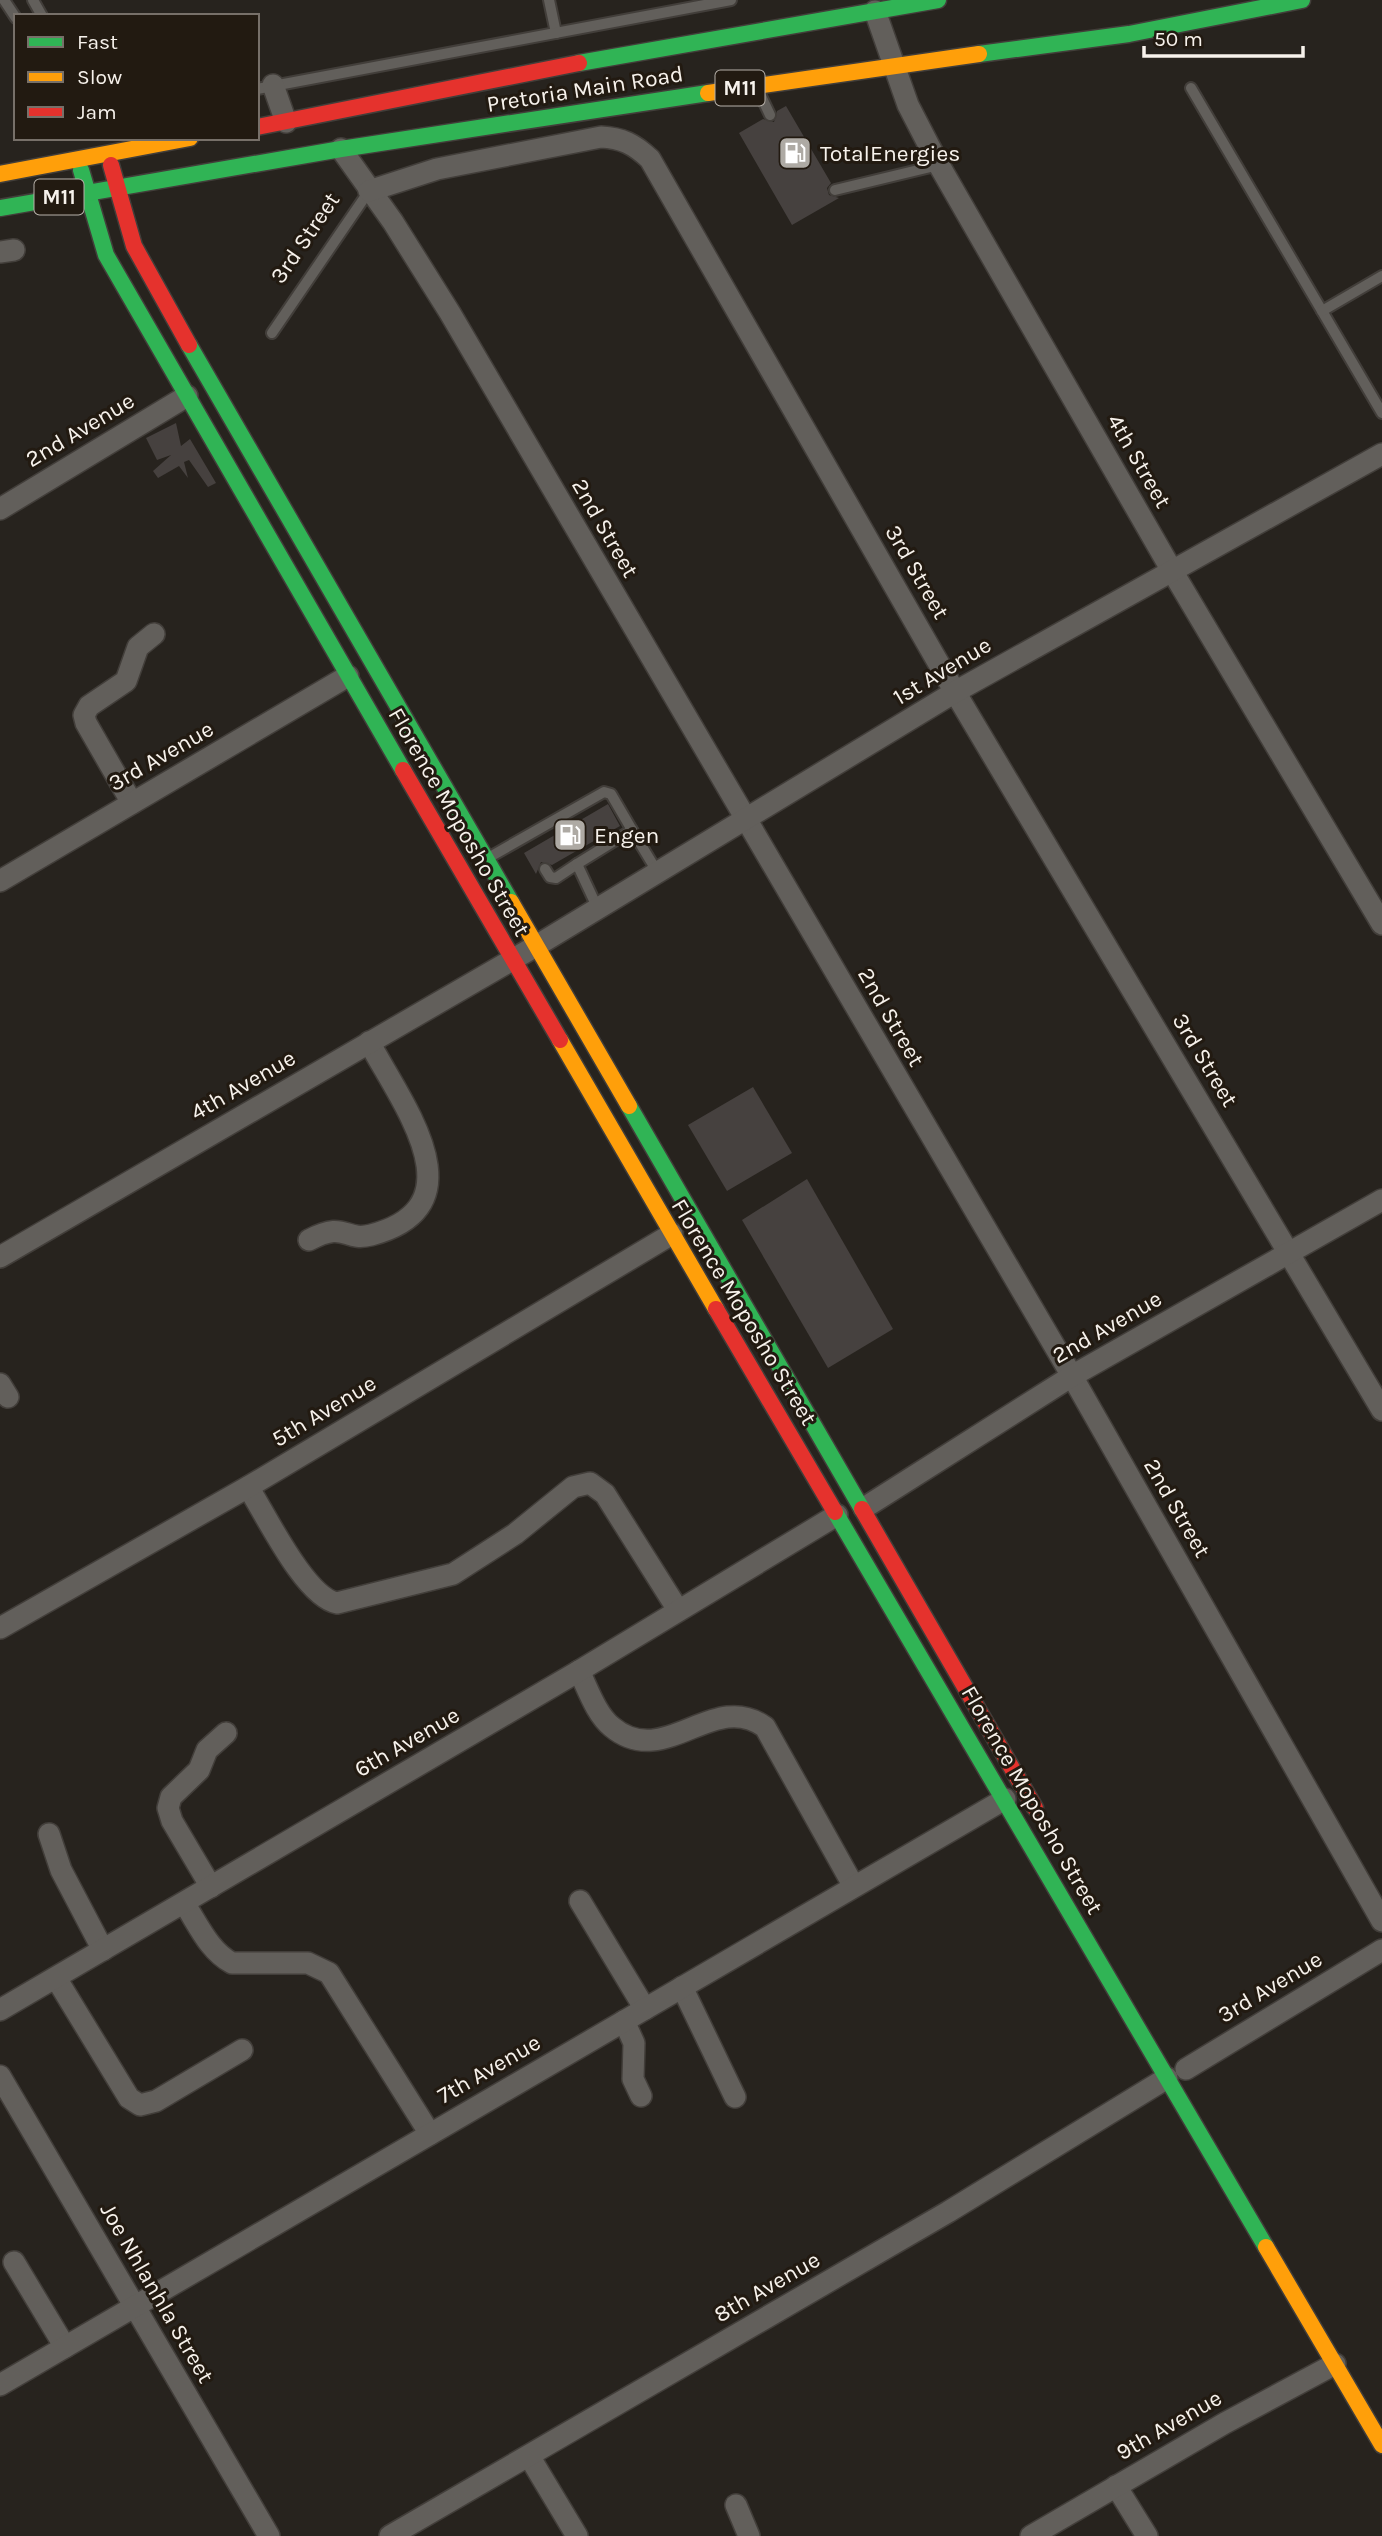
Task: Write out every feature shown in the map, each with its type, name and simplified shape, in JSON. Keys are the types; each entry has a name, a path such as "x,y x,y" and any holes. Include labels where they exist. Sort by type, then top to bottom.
{"street":[{"name":"Pretoria Main Road","path":"259,127 568,65 938,0"},
{"name":"Pretoria Main Road","path":"0,208 341,149 892,65 1129,34 1302,0"},
{"name":"4th Street","path":"875,11 892,65 939,165 1171,569 1382,924"},
{"path":"265,87 286,122"},
{"name":"3rd Street","path":"369,191 436,169 601,137 618,138 636,146 661,174 955,692 1382,1410"},
{"name":"M11","path":"0,174 106,145 166,140"},
{"name":"Florence Moposho Street","path":"106,145 134,246 155,286 485,859 864,1508 1043,1822"},
{"name":"2nd Street","path":"341,149 393,222 450,313 1072,1376 1382,1921"},
{"name":"Florence Moposho Street","path":"76,153 106,256 672,1234 1004,1799 1181,2071 1335,2364 1382,2445"},
{"name":"2nd Avenue","path":"0,509 187,396"},
{"name":"1st Avenue","path":"512,959 746,822 955,692 1171,569 1382,454"},
{"path":"132,803 86,723 85,715 89,706 127,681 138,647 154,634"},
{"name":"3rd Avenue","path":"0,881 348,676"},
{"name":"4th Avenue","path":"0,1257 512,959"},
{"path":"309,1240 336,1228 369,1236 407,1219 422,1206 428,1173 420,1137 369,1042"},
{"name":"2nd Avenue","path":"864,1508 1072,1376 1382,1200"},
{"name":"5th Avenue","path":"0,1628 248,1487 672,1234"},
{"path":"248,1487 311,1586 327,1601 337,1603 453,1574 516,1534 573,1487 590,1483 605,1494 678,1609"},
{"name":"6th Avenue","path":"0,2010 579,1671 837,1515"},
{"path":"579,1671 602,1716 612,1727 635,1738 663,1740 732,1714 753,1718 765,1727 853,1885"},
{"path":"211,1887 167,1808 171,1797 199,1770 207,1750 226,1733"},
{"name":"7th Avenue","path":"0,2385 1004,1799"},
{"path":"49,1834 61,1870 103,1950"},
{"path":"580,1900 645,2009"},
{"path":"184,1903 211,1945 221,1957 232,1963 309,1963 329,1973 430,2134"},
{"name":"3rd Avenue","path":"1181,2071 1382,1950"},
{"path":"56,1978 128,2098 140,2105 156,2101 242,2050"},
{"path":"682,1987 735,2097"},
{"path":"624,2021 634,2043 633,2079 641,2096"},
{"name":"8th Avenue","path":"390,2536 948,2212 1181,2071"},
{"name":"Joe Nhlanhla Street","path":"0,2076 269,2536"},
{"path":"14,2262 65,2347"},
{"name":"9th Avenue","path":"1031,2536 1335,2364"},
{"path":"529,2456 577,2536"},
{"path":"1116,2486 1147,2536"},
{"path":"736,2505 748,2536"}],"lane":[{"path":"4,0 14,15"},
{"path":"549,0 556,33"},
{"path":"265,87 731,0"},
{"path":"755,86 770,115"},
{"path":"1191,88 1382,413"},
{"path":"835,190 939,165"},
{"name":"3rd Street","path":"272,333 369,191"},
{"path":"1322,311 1382,276"},
{"path":"485,859 604,792 611,794 658,873"},
{"path":"545,869 550,877 556,878 632,830"},
{"path":"526,836 533,848"},
{"path":"577,864 598,909"}],"building":[{"path":"786,106 831,183 827,188 829,195 839,198 792,225 739,133 763,119 774,122 777,111"},
{"path":"176,423 181,446 190,439 216,483 208,487 189,460 184,462 188,478 179,466 158,478 153,471 171,455 157,460 146,438"},
{"path":"608,804 620,826 552,865 541,862 536,874 524,853"},
{"path":"753,1087 792,1153 727,1191 688,1125"},
{"path":"807,1179 893,1329 828,1368 742,1220"}],"traffic: fast":[{"path":"579,63 938,0"},
{"path":"979,54 1129,34 1302,0"},
{"path":"0,208 341,149 708,93"},
{"path":"81,170 106,255 403,770"},
{"path":"189,345 511,902"},
{"path":"629,1106 862,1509"},
{"path":"835,1512 1266,2247"}],"traffic: slow":[{"path":"708,93 979,54"},
{"path":"0,174 179,140"},
{"path":"511,902 629,1106"},
{"path":"560,1040 716,1309"},
{"path":"1266,2247 1382,2445"}],"traffic: jam":[{"path":"259,127 579,63"},
{"path":"111,165 134,246 189,345"},
{"path":"403,770 560,1040"},
{"path":"716,1309 835,1512"},
{"path":"862,1509 1035,1808"}],"place":[{"name":"TotalEnergies","path":"795,153"},
{"name":"Engen","path":"570,835"}]}
